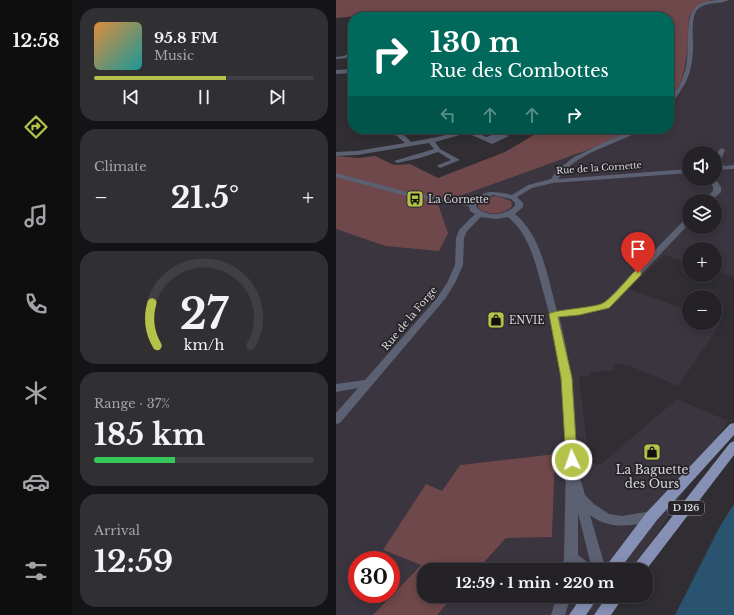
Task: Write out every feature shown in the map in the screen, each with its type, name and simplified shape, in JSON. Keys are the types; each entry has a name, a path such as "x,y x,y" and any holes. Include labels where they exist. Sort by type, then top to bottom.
{"main road":[{"name":"D 126","path":"615,563 652,516 734,427"},
{"name":"D 126","path":"642,563 734,446"},
{"path":"577,615 586,603"},
{"path":"602,615 611,603"}],"street":[{"path":"674,96 683,85 687,75 689,64 691,16 695,10 706,4 727,0"},
{"path":"336,58 348,55"},
{"path":"336,72 348,71"},
{"path":"398,134 405,137 409,144"},
{"path":"336,154 355,153 458,134"},
{"path":"477,134 486,139"},
{"path":"553,181 556,174 570,162 630,134"},
{"path":"430,140 438,150 458,160 440,166"},
{"path":"398,161 418,157 438,150"},
{"path":"722,168 734,167"},
{"name":"Rue de la Cornette","path":"514,197 530,186 553,181 682,171"},
{"path":"336,175 403,193 472,204"},
{"path":"486,194 500,194 514,197 519,203 519,207 510,214 495,217 480,214 473,209 472,204 475,199 486,194"},
{"name":"Rue de la Forge","path":"336,420 441,299 452,283 459,265 460,238 464,230 480,214"},
{"path":"510,214 521,222 525,228 539,264 553,314 567,378 573,474 570,563"},
{"path":"553,314 579,312 606,306 682,227"},
{"path":"336,388 368,383"},
{"path":"573,474 597,563"},
{"path":"580,498 592,512 618,522 633,521 652,516"},
{"path":"558,615 562,603"}],"shaded area":[{"path":"336,0 711,0 693,10 689,17 684,72 674,94 674,12 348,12 348,17 336,18"},
{"path":"711,0 734,0 734,277 722,273 722,242 682,242 682,261 664,255 629,289 682,308 682,330 716,330 678,386 633,367 619,364 613,365 614,370 592,372 587,377 579,375 588,457 590,461 595,464 601,464 677,399 728,421 639,563 483,563 506,538 552,537 555,454 460,465 442,491 383,550 386,551 348,551 348,603 385,603 373,615 336,615 336,229 385,246 448,233 438,204 618,139 624,134 674,134 674,90 689,17 693,10"},
{"path":"536,134 624,134 618,139 438,204 448,233 439,251 385,246 336,229 336,156 358,158 375,156 394,165 410,164 438,178 505,152"},
{"path":"497,196 511,201 512,206 500,213 486,212 478,208 479,202 485,198"},
{"path":"555,454 552,537 506,538 483,563 417,563 400,557 400,551 383,550 426,484 442,491 460,465"},
{"path":"400,557 417,563 417,569 400,587"},
{"path":"417,569 417,603 448,603 437,615 373,615 385,603 400,603 400,587"},
{"path":"448,603 615,603 607,615 437,615"}],"water":[{"path":"734,504 734,615 675,615 720,526"}],"place":[{"name":"La Cornette","path":"415,199"},
{"name":"ENVIE","path":"496,320"},
{"name":"La Baguette des Ours","path":"652,452"}],"route":[{"path":"572,460 567,378 553,314 579,312 606,306 638,273"}]}
